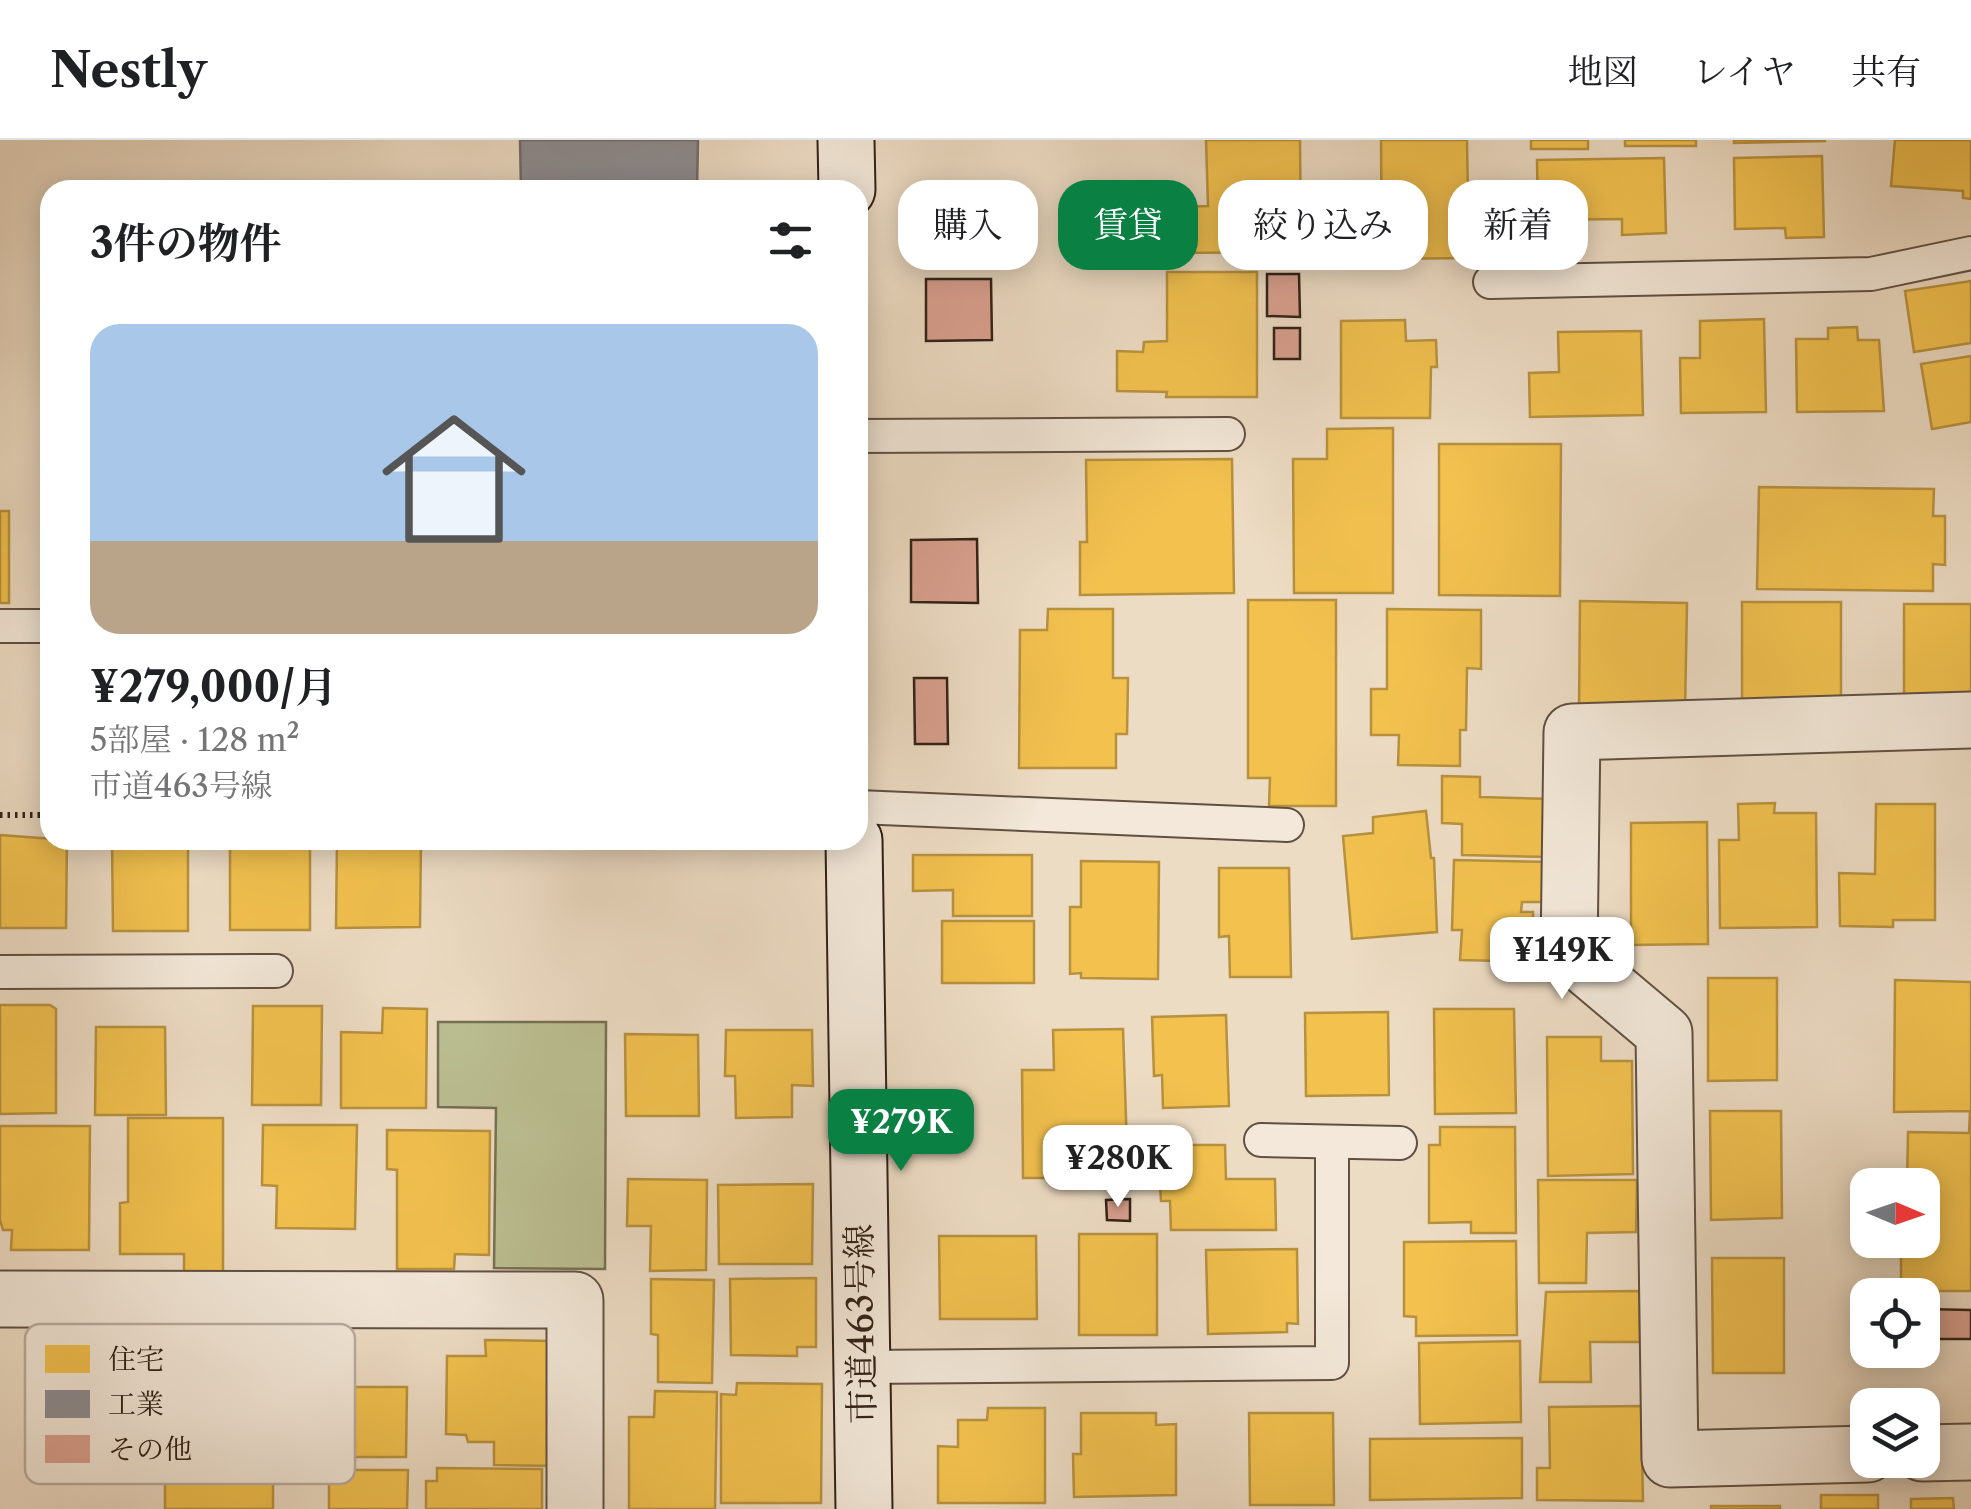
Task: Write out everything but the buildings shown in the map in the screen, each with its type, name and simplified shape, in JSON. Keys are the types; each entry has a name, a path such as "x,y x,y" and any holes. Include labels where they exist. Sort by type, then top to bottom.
{"street":[{"path":"846,140 846,180"},
{"path":"1850,1454 1670,1459 1664,1033 1570,953 1572,732 1971,720"},
{"name":"市道463号線","path":"854,850 864,1509"},
{"path":"0,1299 575,1300 575,1509"},
{"path":"1940,1453 1971,1452"}],"lane":[{"path":"1490,282 1871,274 1971,253"},
{"path":"868,436 1228,434"},
{"path":"0,626 40,626"},
{"path":"868,807 1287,825"},
{"path":"0,972 276,971"},
{"path":"1262,1140 1400,1143"},
{"path":"862,1367 1332,1363 1332,1142"}],"path":[{"path":"0,815 40,814"}],"green space":[{"path":"438,1022 606,1022 605,1269 494,1268 496,1108 438,1107"}]}
